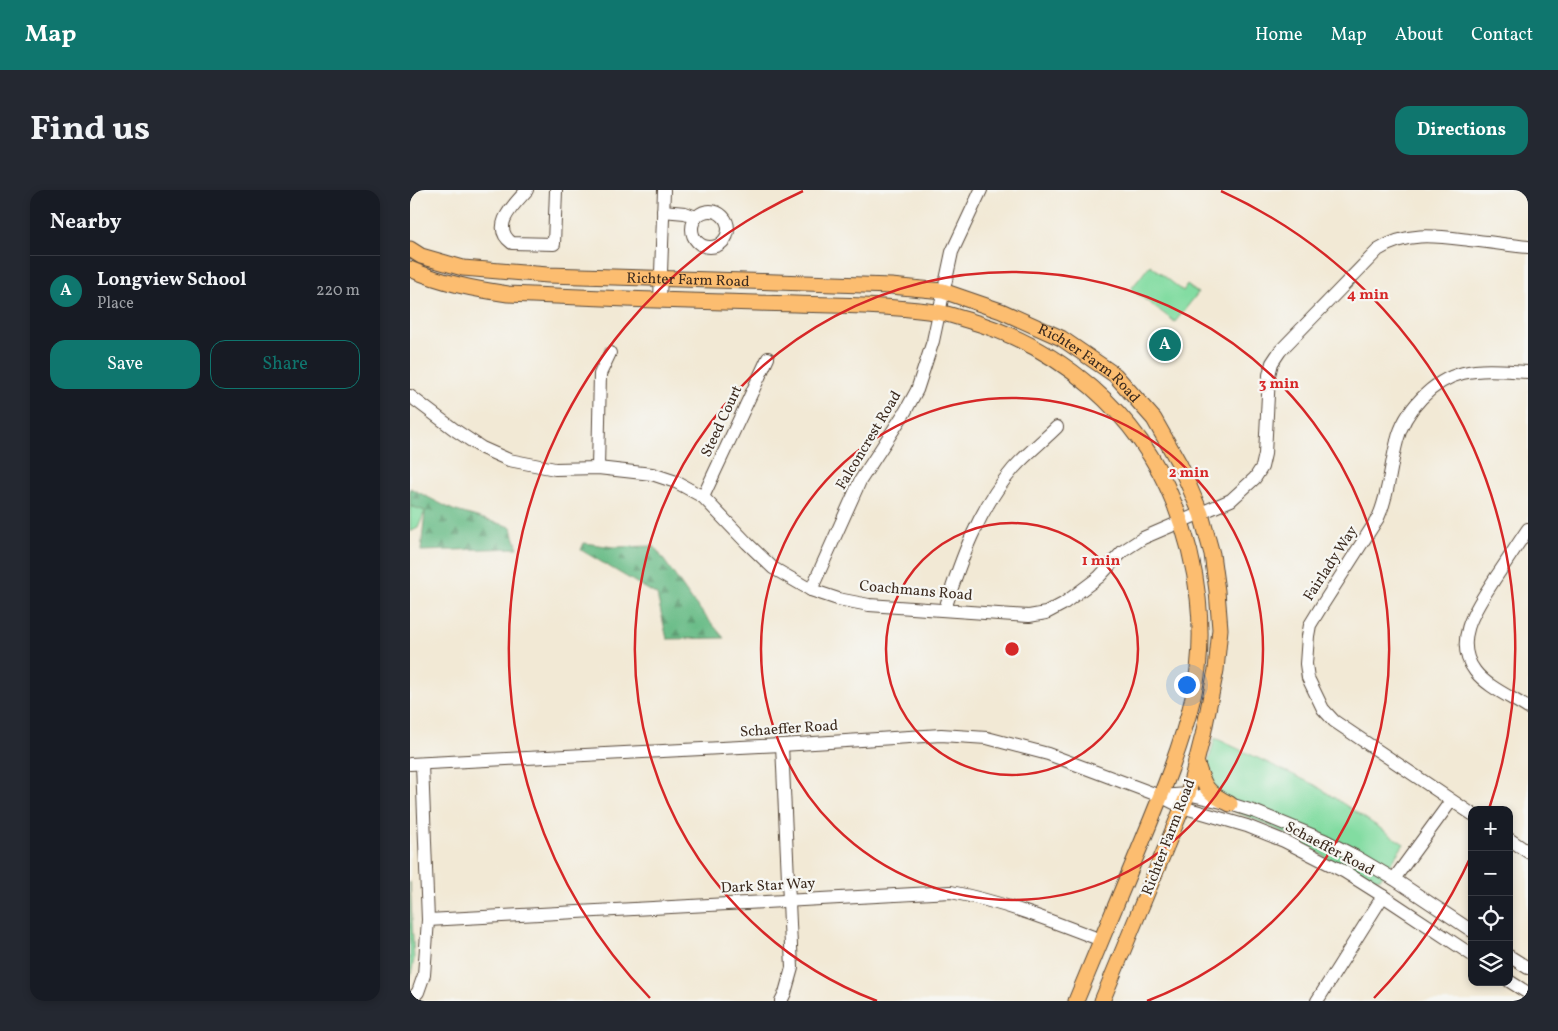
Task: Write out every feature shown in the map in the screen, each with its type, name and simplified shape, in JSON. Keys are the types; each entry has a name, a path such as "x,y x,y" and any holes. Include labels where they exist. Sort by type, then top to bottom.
{"main road":[{"name":"Richter Farm Road","path":"410,249 422,256 463,268 548,275 661,277 891,286 943,291 1001,311 1061,338 1115,375 1154,419 1180,465 1201,514 1212,554 1220,629 1216,670 1204,735 1185,801 1102,1001"},
{"name":"Richter Farm Road","path":"410,269 444,282 475,290 508,294 867,307 938,312 994,328 1049,354 1101,394 1126,421 1148,450 1168,486 1182,522 1199,594 1198,666 1193,697 1160,796 1076,1001"},
{"path":"1196,761 1206,787 1213,796 1230,804"}],"street":[{"path":"527,190 502,221 504,235 512,243 554,244 556,190"},
{"path":"660,300 664,190"},
{"name":"Falconcrest Road","path":"811,590 860,481 905,412 917,390 933,341 952,252 981,190"},
{"path":"663,211 685,213 696,217"},
{"name":"Coachmans Road","path":"410,396 476,444 509,460 555,469 598,468 652,474 676,482 704,497 747,543 774,568 811,590 838,599 869,604 1028,616 1046,613 1063,604 1099,577 1123,551 1143,538 1231,500 1255,478 1262,467 1265,454 1269,375 1272,363 1280,351 1305,324 1378,250 1388,243 1430,236 1528,247"},
{"path":"598,468 600,374 610,353"},
{"name":"Steed Court","path":"704,497 768,358"},
{"name":"Fairlady Way","path":"1468,812 1334,720 1322,709 1308,678 1306,664 1308,636 1310,625 1381,512 1388,490 1397,438 1407,417 1422,397 1439,383 1462,373 1483,370 1528,372"},
{"path":"945,609 959,564 978,519 999,486 1014,468 1058,427"},
{"path":"1528,529 1473,613 1467,634 1466,653 1475,670 1487,682 1528,708"},
{"name":"Schaeffer Road","path":"416,764 782,746 941,735 987,738 1048,754 1160,796 1185,801 1230,804 1256,812 1324,840 1355,856 1394,879 1468,928"},
{"path":"781,1001 792,968 782,746"},
{"path":"410,1001 418,992 424,975 428,920 416,764"},
{"name":"Schaeffer Road","path":"1185,801 1284,841 1345,872 1468,952"},
{"path":"1394,879 1451,801"},
{"path":"1513,842 1528,852"},
{"name":"Dark Star Way","path":"428,920 951,892 980,898 1042,917 1101,940"},
{"path":"1317,1001 1383,896"},
{"path":"1513,959 1528,968"},
{"path":"1513,984 1528,993"}],"green space":[{"path":"1150,265 1183,291 1187,285 1198,293 1175,322 1131,289"},
{"path":"410,488 453,510 511,527 518,548 421,551 425,511 410,506"},
{"path":"410,506 425,511 418,528 410,532"},
{"path":"584,543 614,547 654,546 692,600 724,638 667,639 657,595 581,550"},
{"path":"1215,738 1315,785 1404,844 1381,878 1364,881 1297,839 1210,801 1202,785"},
{"path":"410,882 414,959 410,981"}],"place":[{"name":"Longview School","path":"1165,345"}]}
